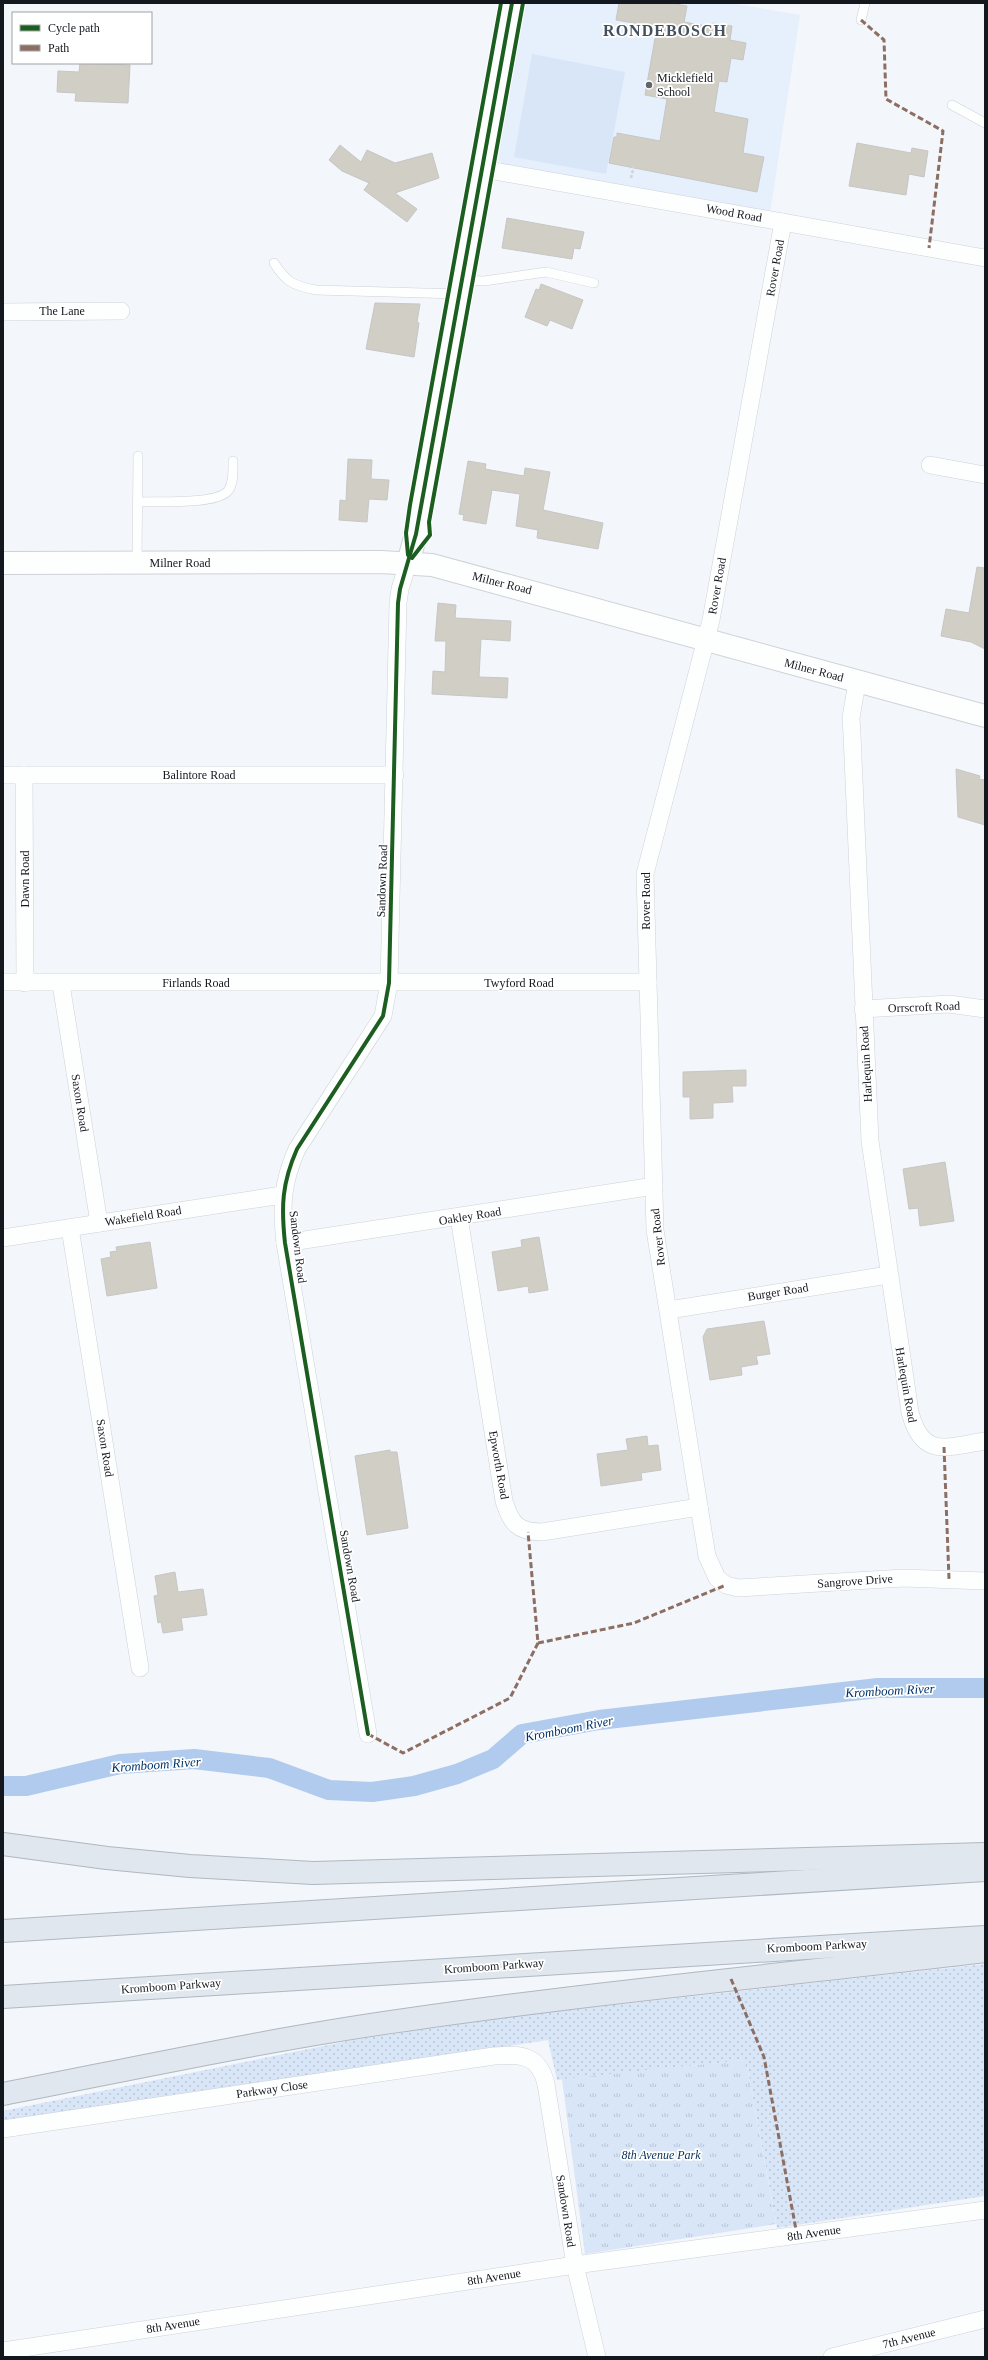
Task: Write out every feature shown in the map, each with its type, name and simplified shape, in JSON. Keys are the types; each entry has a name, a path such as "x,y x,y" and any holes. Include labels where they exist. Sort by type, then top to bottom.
{"highway":[{"path":"3,1844 144,1862 312,1873 985,1854"},
{"path":"3,1930 985,1870"},
{"name":"Kromboom Parkway","path":"3,1997 985,1936"},
{"path":"3,2094 299,2037 404,2020 567,1998 985,1951"}],"main road":[{"name":"Sandown Road","path":"408,562 418,526 512,3"},
{"name":"Milner Road","path":"3,563 408,562 432,565 536,592 857,682 985,716"}],"street":[{"name":"Wood Road","path":"483,169 985,258"},
{"name":"Rover Road","path":"726,1585 717,1578 707,1556 669,1310 655,1230 645,874 705,640 783,222"},
{"name":"The Lane","path":"3,312 121,311"},
{"path":"930,465 985,475"},
{"name":"Sandown Road","path":"368,1734 285,1243 282,1194 290,1165 306,1132 383,1016 389,983 398,603 400,589 408,562"},
{"name":"Harlequin Road","path":"857,682 851,718 870,1141 888,1275 910,1412 914,1429 922,1440 933,1445 944,1447 985,1441"},
{"name":"Balintore Road","path":"3,775 395,776"},
{"name":"Dawn Road","path":"24,775 25,983"},
{"name":"Firlands Road","path":"3,982 61,984 389,983"},
{"name":"Twyford Road","path":"389,983 648,982"},
{"name":"Saxon Road","path":"61,984 99,1223"},
{"name":"Orrscroft Road","path":"863,1009 949,1004 985,1009"},
{"name":"Oakley Road","path":"285,1243 654,1186"},
{"name":"Wakefield Road","path":"3,1238 282,1194"},
{"name":"Epworth Road","path":"459,1217 504,1501 509,1515 517,1526 528,1532 542,1532 699,1506"},
{"name":"Saxon Road","path":"70,1228 140,1668"},
{"name":"Burger Road","path":"669,1310 888,1275"},
{"name":"Sangrove Drive","path":"726,1585 752,1588 904,1578 985,1581"},
{"name":"Parkway Close","path":"3,2129 494,2056 525,2056 538,2065"},
{"name":"Sandown Road","path":"538,2065 544,2073 575,2265 597,2357"},
{"name":"8th Avenue","path":"3,2351 575,2265 985,2210"},
{"name":"7th Avenue","path":"832,2357 985,2319"}],"lane":[{"path":"861,20 865,3"},
{"path":"952,105 985,123"},
{"path":"274,263 284,278 294,284 316,290 461,287 484,281 546,272 594,283"},
{"path":"137,563 138,456"},
{"path":"138,502 195,500 222,495 228,490 232,482 233,461"}],"shaded area":[{"name":"Micklefield School","path":"524,3 730,3 800,15 770,213 503,165 495,155"}],"green space":[{"path":"532,54 625,72 606,174 514,157"},
{"path":"985,1964 985,2196 777,2228 746,2060 557,2080 548,2040 3,2121 3,2111 353,2040 514,2016"},
{"name":"8th Avenue Park","path":"746,2060 776,2224 585,2254 562,2079"}],"building":[{"path":"619,3 670,3 687,6 684,22 712,27 713,23 732,26 730,40 746,43 743,60 731,58 727,82 719,81 714,112 748,119 743,153 764,157 757,192 609,163 614,137 617,137 617,133 660,141 667,99 645,95 657,27 616,20"},
{"path":"80,64 130,65 128,103 75,101 76,93 57,92 58,71 79,72"},
{"path":"857,143 911,153 912,148 928,151 924,177 909,174 906,195 849,186"},
{"path":"340,145 361,162 367,150 395,163 432,153 439,178 395,193 417,209 407,222 364,190 369,183 342,171 329,160"},
{"path":"507,218 584,232 580,249 574,248 572,259 502,248"},
{"path":"541,284 583,300 572,329 550,320 547,326 525,317 536,289 539,290"},
{"path":"375,303 420,304 414,357 366,349"},
{"path":"348,459 372,460 371,479 389,480 387,500 369,499 367,522 339,520 340,500 346,501"},
{"path":"468,461 486,464 485,469 524,476 525,468 550,472 543,510 603,523 598,549 537,538 538,530 516,526 520,494 492,490 486,524 463,520 464,515 459,514"},
{"path":"977,567 985,568 985,649 971,642 941,636 946,609 969,613"},
{"path":"438,603 456,605 455,618 511,621 510,641 481,639 479,677 508,678 507,698 432,694 433,671 445,672 446,641 435,641"},
{"path":"956,769 980,776 979,779 985,780 985,825 958,817"},
{"path":"746,1070 746,1086 732,1086 733,1102 713,1103 713,1118 690,1119 690,1097 683,1097 683,1072"},
{"path":"945,1162 954,1221 920,1226 918,1208 909,1209 903,1169"},
{"path":"539,1237 548,1290 529,1293 528,1286 498,1291 492,1252 522,1247 521,1240"},
{"path":"150,1242 157,1288 107,1296 101,1259 111,1257 110,1252 117,1251 116,1247"},
{"path":"764,1321 770,1354 756,1356 758,1364 741,1367 742,1375 710,1380 703,1337 707,1329"},
{"path":"647,1436 648,1446 658,1445 661,1470 641,1473 642,1480 601,1486 597,1454 628,1450 626,1439"},
{"path":"390,1450 390,1452 397,1452 408,1528 367,1535 355,1456"},
{"path":"175,1572 178,1592 203,1589 207,1615 181,1618 183,1630 163,1633 161,1622 158,1623 154,1596 158,1595 155,1576"}],"waterway":[{"name":"Kromboom River","path":"3,1786 26,1786 120,1764 194,1759 269,1768 329,1790 372,1792 414,1786 457,1774 493,1759 522,1734 599,1720 878,1688 985,1688"}],"marked path":[{"path":"861,20 884,40 886,99 943,131 929,248"},
{"path":"944,1447 949,1579"},
{"path":"368,1734 403,1753 510,1698 538,1643 528,1532"},
{"path":"538,1643 634,1623 726,1585"},
{"path":"731,1979 764,2057 797,2235"}],"cycle path":[{"path":"408,555 406,533 410,505 501,3"},
{"path":"368,1734 285,1243 283,1206 288,1173 297,1149 383,1016 389,983 398,603 400,589 416,534 512,3"},
{"path":"412,558 430,535 429,522 523,3"}],"place":[{"name":"Micklefield School","path":"649,85"}],"district":[{"name":"RONDEBOSCH","path":"665,30"}]}
